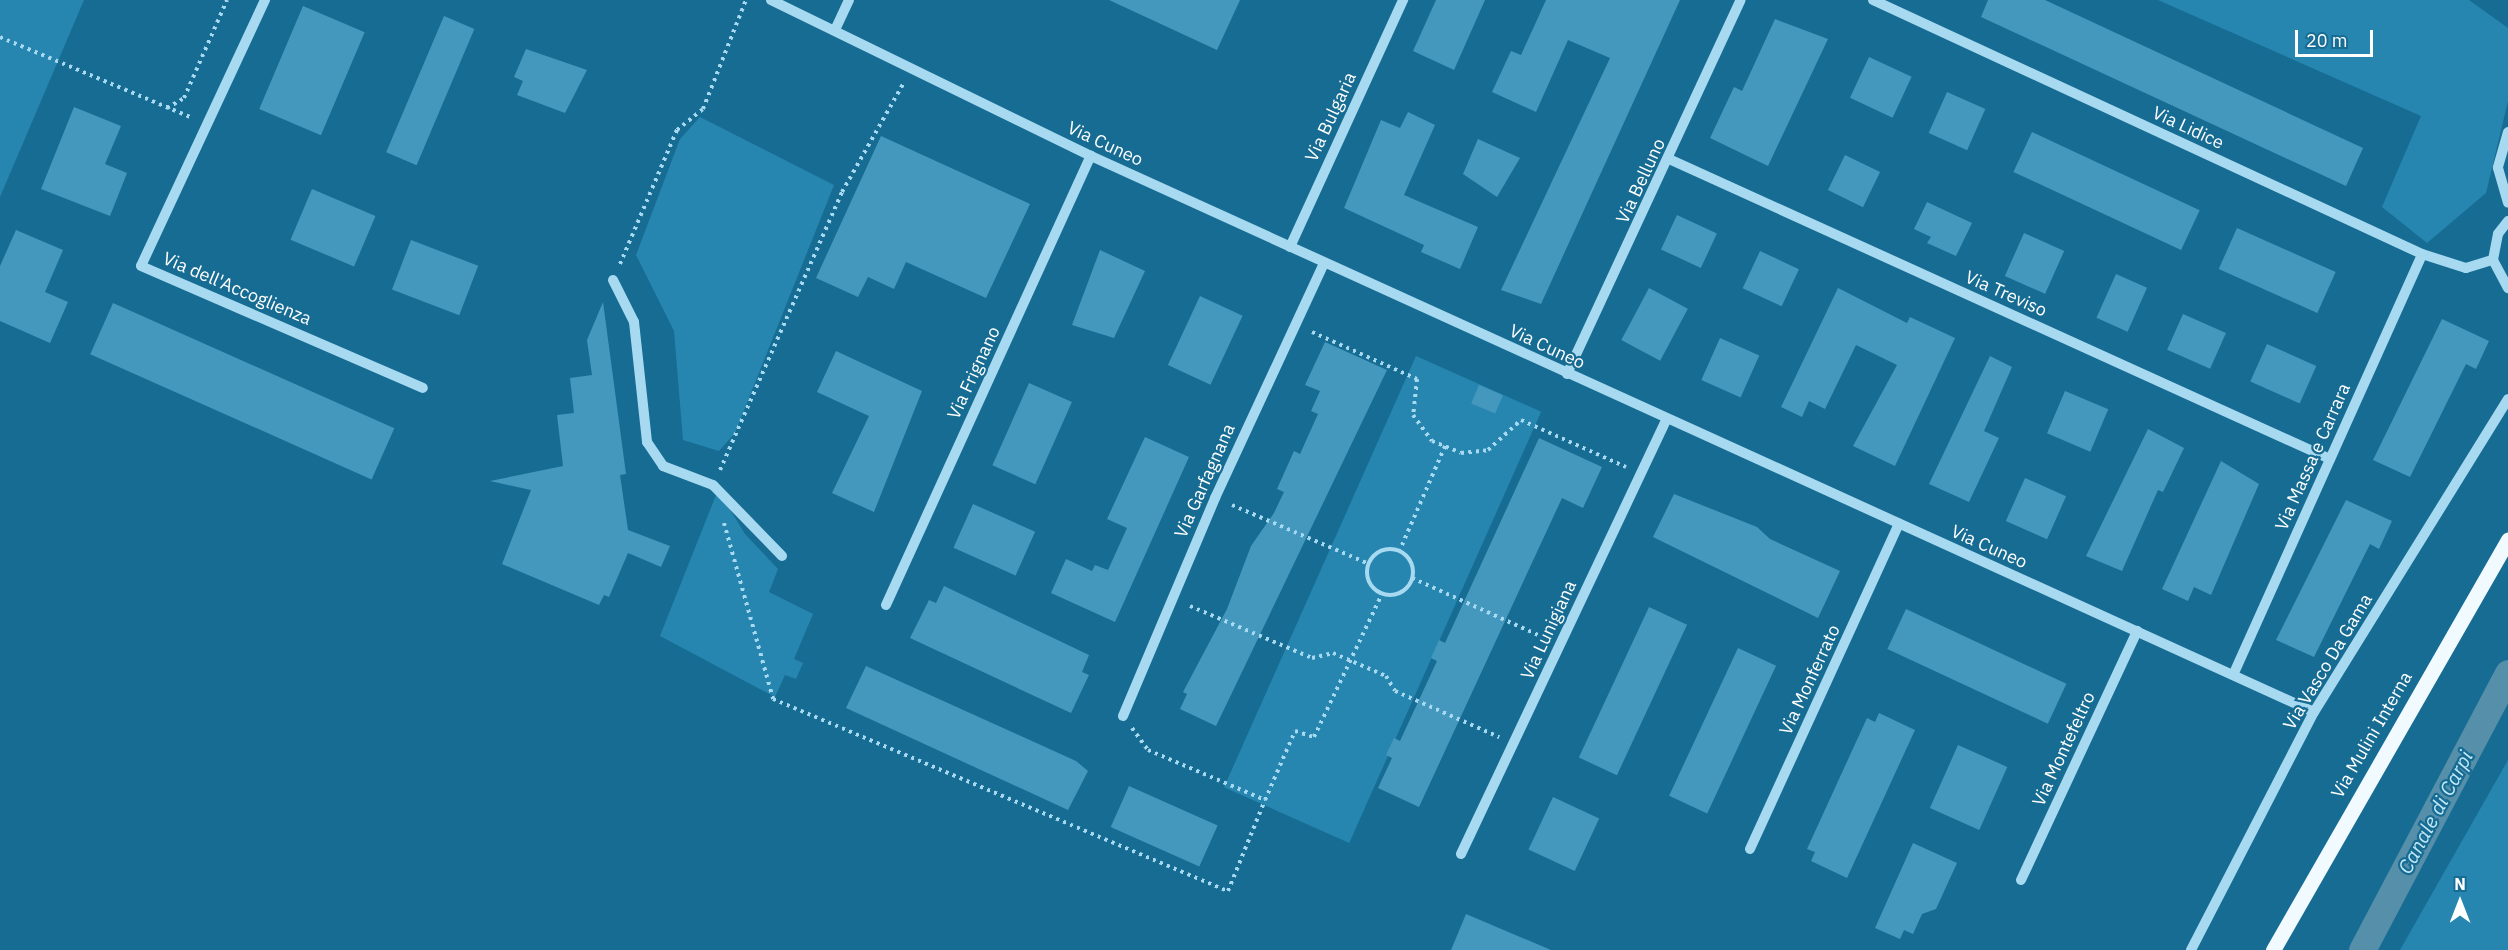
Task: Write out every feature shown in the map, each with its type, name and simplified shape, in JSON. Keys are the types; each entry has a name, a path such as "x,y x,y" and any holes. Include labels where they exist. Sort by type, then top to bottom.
{"main road":[{"name":"Via Mulini Interna","path":"2273,950 2508,540"}],"street":[{"name":"Via dell'Accoglienza","path":"265,0 141,266 423,388"},
{"name":"Via Cuneo","path":"771,0 1091,156 2137,632 2234,673 2314,712"},
{"path":"835,30 849,0"},
{"name":"Via Bulgaria","path":"1290,247 1403,0"},
{"name":"Via Belluno","path":"1568,374 1741,0"},
{"name":"Via Lidice","path":"1873,0 2422,254 2466,268 2493,260"},
{"path":"2508,132 2498,168 2508,203"},
{"name":"Via Frignano","path":"886,605 1091,156"},
{"name":"Via Treviso","path":"1669,159 2330,459"},
{"path":"2508,221 2498,234 2493,260 2508,288"},
{"name":"Via Massa e Carrara","path":"2234,673 2422,254"},
{"name":"Via Garfagnana","path":"1123,716 1215,498 1324,263"},
{"path":"613,280 634,322 647,442 663,466 713,485 782,556"},
{"name":"Via Vasco Da Gama","path":"2191,950 2314,712 2508,399"},
{"name":"Via Lunigiana","path":"1461,854 1667,419"},
{"name":"Via Monferrato","path":"1750,849 1899,524"},
{"name":"Via Montefeltro","path":"2021,880 2137,632"}],"path":[{"path":"167,108 184,98 227,0"},
{"path":"613,280 677,130 703,109 746,0"},
{"path":"0,37 207,124"},
{"path":"713,485 842,192 912,68"},
{"path":"1295,324 1417,380 1413,415 1421,431 1461,453 1488,450 1521,420 1641,474"},
{"path":"1399,552 1445,446"},
{"path":"1215,498 1368,564"},
{"path":"723,519 773,699 1228,891 1295,731 1314,737 1382,594"},
{"path":"1399,552 1410,562 1412,578 1403,591 1382,594 1368,578 1368,564 1378,553 1399,552"},
{"path":"1412,578 1560,645"},
{"path":"1172,598 1312,658 1334,653 1386,676 1395,691 1513,744"},
{"path":"1123,716 1148,750 1265,800"}],"shaded area":[{"path":"0,0 84,0 0,197"},
{"path":"2158,0 2469,0 2508,28 2508,101 2486,193 2427,243 2382,207 2421,116"},
{"path":"700,117 834,185 735,433 719,451 683,440 674,331 636,255 680,139"},
{"path":"1416,356 1541,412 1349,843 1224,787"},
{"path":"718,490 745,534 778,569 769,592 813,614 794,659 803,663 796,679 785,675 775,697 660,636"},
{"path":"2508,760 2508,950 2400,950"}],"building":[{"path":"1109,0 1240,0 1217,50"},
{"path":"1436,0 1485,0 1454,70 1413,51"},
{"path":"1546,0 1680,0 1541,304 1501,290 1610,58 1568,40 1536,112 1492,92 1511,51 1521,55"},
{"path":"1988,0 2045,0 2363,148 2346,186 1981,17"},
{"path":"303,6 365,32 321,135 259,109"},
{"path":"444,16 474,29 417,165 386,152"},
{"path":"1775,19 1828,39 1768,166 1710,138 1734,87 1742,91"},
{"path":"526,49 587,70 565,113 517,95 523,81 514,77"},
{"path":"1869,57 1912,77 1893,118 1850,98"},
{"path":"1947,92 1985,109 1967,150 1929,133"},
{"path":"74,107 121,126 105,164 127,173 110,216 41,189"},
{"path":"1408,112 1435,125 1404,195 1478,227 1460,269 1421,252 1424,245 1344,208 1381,120 1400,128"},
{"path":"2032,132 2200,210 2181,250 2013,172"},
{"path":"881,136 1030,204 986,298 906,262 894,289 868,277 858,297 816,278"},
{"path":"1478,139 1520,158 1497,197 1463,174"},
{"path":"1845,155 1880,172 1863,207 1828,190"},
{"path":"312,189 376,216 354,267 291,240"},
{"path":"1927,202 1972,223 1956,256 1927,243 1931,237 1914,229"},
{"path":"1677,215 1717,234 1701,268 1661,249"},
{"path":"2237,228 2336,272 2317,313 2219,269"},
{"path":"16,230 63,250 45,292 68,302 50,343 0,321 0,266"},
{"path":"2024,233 2064,251 2045,294 2005,276"},
{"path":"411,240 478,266 459,315 392,289"},
{"path":"1100,250 1145,271 1114,338 1072,325"},
{"path":"1760,251 1799,269 1782,306 1743,288"},
{"path":"2116,274 2147,288 2128,332 2096,318"},
{"path":"1649,288 1688,309 1660,361 1621,340"},
{"path":"1838,288 1907,323 1910,317 1955,338 1895,466 1853,446 1897,365 1856,345 1825,409 1809,401 1802,417 1781,407"},
{"path":"1200,296 1243,316 1210,385 1168,365"},
{"path":"603,302 626,474 620,475 628,530 670,546 661,567 628,553 609,597 604,595 599,605 502,564 531,490 490,481 563,466 557,415 574,413 570,378 592,375 587,340"},
{"path":"113,303 394,428 372,479 90,354"},
{"path":"2183,314 2226,333 2210,369 2167,350"},
{"path":"2442,319 2489,341 2476,369 2466,364 2410,477 2373,460"},
{"path":"1720,338 1759,355 1741,398 1701,380"},
{"path":"1325,342 1387,370 1216,726 1180,709 1187,694 1183,692 1227,609 1251,546 1274,513 1284,492 1277,489 1294,451 1300,454 1318,414 1311,411 1320,391 1305,385"},
{"path":"2267,344 2316,366 2300,403 2250,381"},
{"path":"836,351 922,391 874,512 832,493 869,416 817,392"},
{"path":"1990,356 2012,367 1984,431 1999,438 1969,502 1929,484"},
{"path":"1029,383 1072,402 1035,484 992,465"},
{"path":"1479,385 1503,395 1495,414 1471,403"},
{"path":"2065,391 2108,409 2090,452 2047,433"},
{"path":"2148,429 2184,448 2163,492 2158,490 2122,571 2086,556"},
{"path":"1145,437 1189,457 1115,622 1051,593 1066,559 1092,571 1095,565 1108,570 1127,528 1107,519"},
{"path":"1539,438 1602,467 1583,508 1562,498 1419,807 1378,788 1392,758 1386,755 1394,738 1400,741 1437,661 1431,658 1439,640 1445,643"},
{"path":"2221,461 2259,484 2211,595 2194,587 2188,601 2162,589"},
{"path":"2025,478 2066,496 2047,539 2006,521"},
{"path":"1674,494 1757,527 1770,539 1840,571 1818,618 1653,537"},
{"path":"2346,500 2392,521 2379,549 2370,544 2314,657 2276,640"},
{"path":"973,504 1035,532 1016,576 953,548"},
{"path":"944,586 1089,655 1082,672 1089,675 1071,713 910,638 929,600 936,603"},
{"path":"1649,607 1687,625 1617,775 1579,757"},
{"path":"1906,609 2066,684 2048,724 1887,649"},
{"path":"1738,648 1776,666 1707,813 1669,796"},
{"path":"866,666 1076,761 1088,771 1068,810 846,708"},
{"path":"1879,713 1915,730 1847,878 1811,861 1815,852 1807,849 1867,718 1875,722"},
{"path":"1958,745 2007,767 1979,830 1930,808"},
{"path":"1129,786 1218,825 1199,867 1111,827"},
{"path":"1553,797 1599,819 1575,871 1528,850"},
{"path":"1913,843 1957,863 1936,909 1922,914 1913,934 1904,930 1900,939 1875,928"},
{"path":"1466,914 1551,950 1451,950"}],"waterway":[{"name":"Canale di Carpi","path":"2362,950 2508,673"}]}
